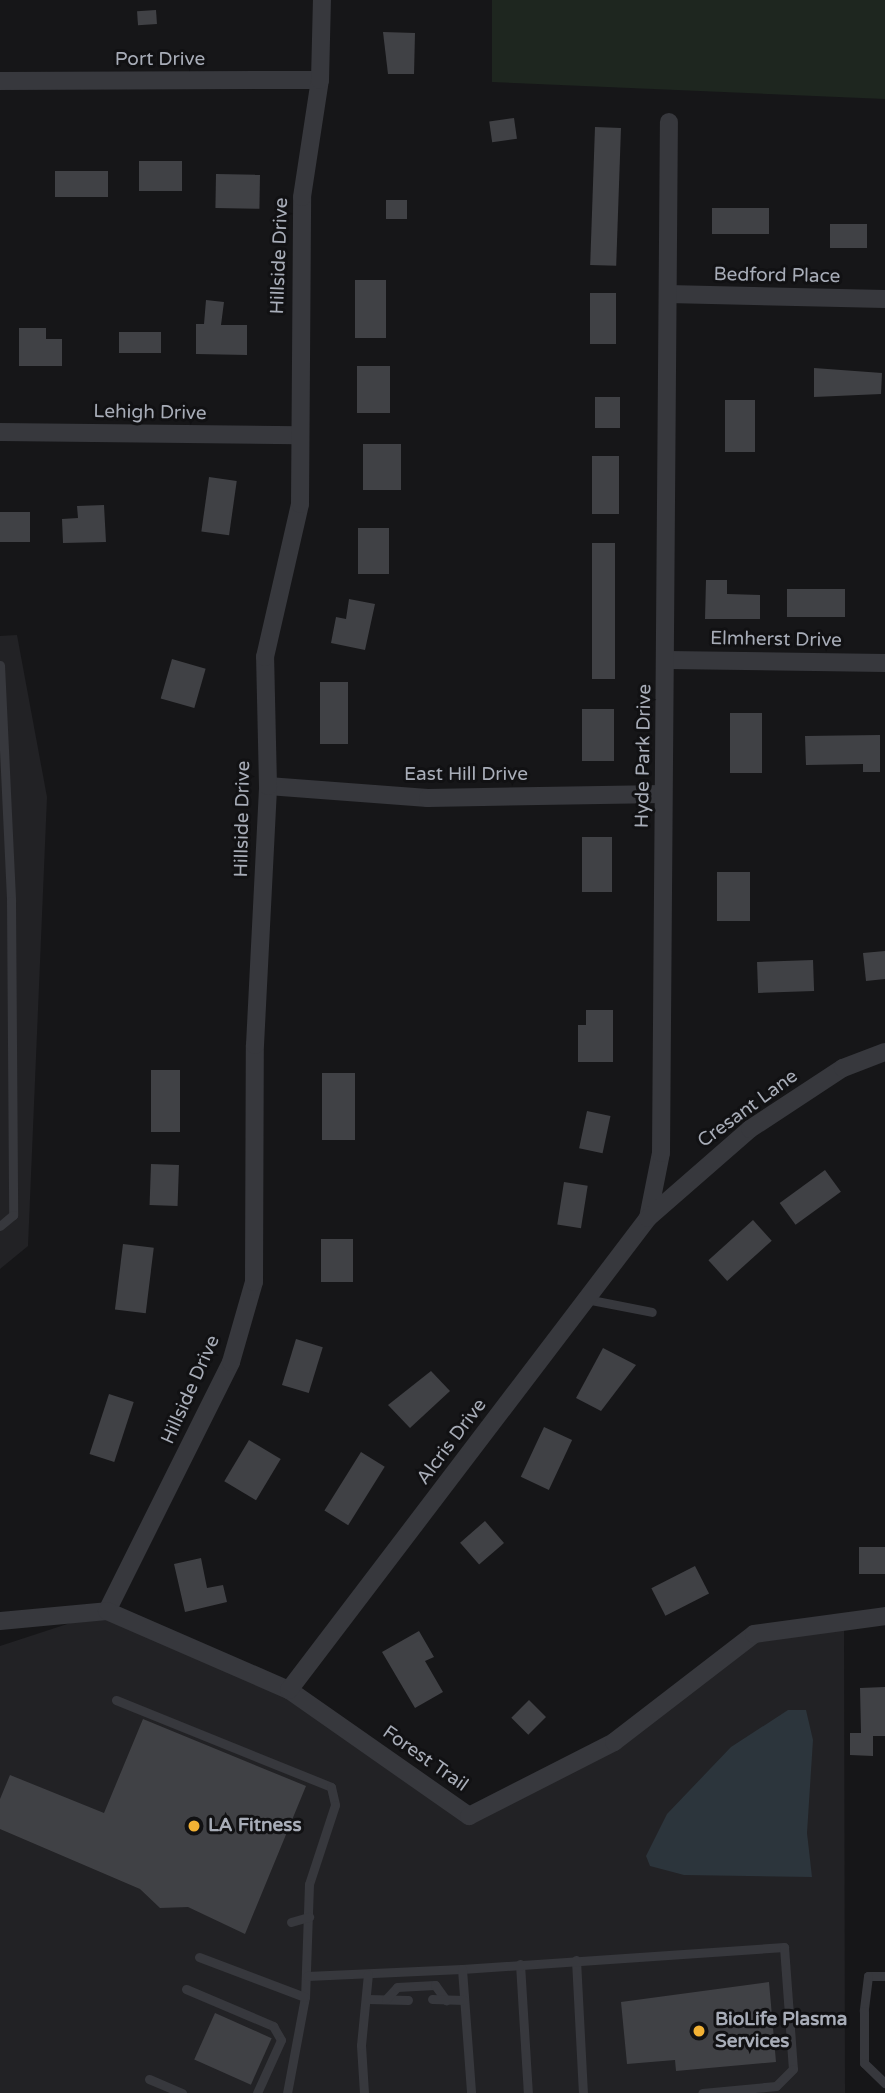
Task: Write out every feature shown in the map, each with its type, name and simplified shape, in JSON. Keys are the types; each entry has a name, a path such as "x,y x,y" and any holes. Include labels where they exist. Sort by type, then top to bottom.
{"street":[{"name":"Hillside Drive","path":"107,1611 231,1362 254,1283 255,1045 268,786 265,657 300,504 302,197 320,80 322,0"},
{"name":"Port Drive","path":"0,81 320,80"},
{"name":"Hyde Park Drive","path":"648,1218 661,1153 663,794 667,660 669,122"},
{"name":"Bedford Place","path":"667,295 885,299"},
{"name":"Lehigh Drive","path":"0,432 299,435"},
{"name":"Elmherst Drive","path":"667,660 885,663"},
{"name":"East Hill Drive","path":"268,786 428,798 663,794"},
{"name":"Cresant Lane","path":"648,1218 750,1129 843,1068 885,1052"},
{"name":"Alcris Drive","path":"289,1690 648,1218"},
{"name":"Forest Trail","path":"0,1621 107,1611 289,1690 469,1816 614,1742 754,1634 885,1616"}],"lane":[{"path":"0,666 11,901 13,1215 0,1226"},
{"path":"586,1299 652,1312"},
{"path":"116,1699 331,1787 335,1805 309,1884 305,1997 287,2093"},
{"path":"291,1922 309,1917"},
{"path":"307,1976 462,1969 784,1947 793,2069 776,2086 702,2093"},
{"path":"199,1956 305,1997"},
{"path":"576,1960 583,2093"},
{"path":"520,1964 528,2093"},
{"path":"462,1969 471,2093"},
{"path":"364,2093 361,2045 368,1999 368,1973"},
{"path":"885,1976 868,1976 864,2063 885,2083"},
{"path":"386,1999 397,1987 435,1985 446,2000"},
{"path":"186,1989 273,2026 281,2040 257,2093"},
{"path":"368,1999 408,2000"},
{"path":"432,2000 464,2000"},
{"path":"149,2079 182,2093"}],"shaded area":[{"path":"492,0 885,0 885,99 492,82"},
{"path":"17,635 47,797 28,1246 0,1269 0,636"},
{"path":"107,1611 289,1690 469,1816 614,1742 754,1634 844,1622 845,2093 0,2093 0,1646"},
{"path":"788,1710 806,1710 813,1740 807,1833 812,1877 684,1875 650,1866 646,1856 667,1814 731,1747"}],"building":[{"path":"156,10 157,24 138,25 137,11"},
{"path":"383,32 415,33 414,74 388,74"},
{"path":"514,118 517,139 492,142 489,121"},
{"path":"595,127 621,128 616,266 590,265"},
{"path":"139,161 182,161 182,191 139,191"},
{"path":"55,171 108,171 108,197 55,197"},
{"path":"216,174 260,175 259,209 215,208"},
{"path":"386,200 407,200 407,219 386,219"},
{"path":"712,208 769,208 769,234 712,234"},
{"path":"830,224 867,224 867,248 830,248"},
{"path":"355,280 386,280 386,338 355,338"},
{"path":"590,293 616,293 616,344 590,344"},
{"path":"206,300 224,302 221,325 247,325 247,355 196,354 196,324 204,324"},
{"path":"19,328 46,328 46,339 62,339 62,366 19,366"},
{"path":"119,332 161,332 161,353 119,353"},
{"path":"357,366 390,366 390,413 357,413"},
{"path":"814,368 882,373 881,394 814,397"},
{"path":"595,397 620,397 620,428 595,428"},
{"path":"725,400 755,400 755,452 725,452"},
{"path":"363,444 401,444 401,490 363,490"},
{"path":"592,456 619,456 619,514 592,514"},
{"path":"209,477 237,481 229,535 201,531"},
{"path":"104,505 106,542 63,543 62,519 78,518 77,506"},
{"path":"0,512 30,512 30,542 0,542"},
{"path":"358,528 389,528 389,574 358,574"},
{"path":"592,543 615,543 615,679 592,679"},
{"path":"706,580 727,580 727,594 760,595 760,619 705,619"},
{"path":"787,589 845,589 845,617 787,617"},
{"path":"349,599 375,604 365,650 331,643 336,617 346,619"},
{"path":"172,659 206,669 194,708 161,698"},
{"path":"320,682 348,682 348,744 320,744"},
{"path":"582,709 614,709 614,761 582,761"},
{"path":"730,713 762,713 762,773 730,773"},
{"path":"880,735 880,772 863,772 863,764 806,765 805,736"},
{"path":"582,837 612,837 612,892 582,892"},
{"path":"717,872 750,872 750,921 717,921"},
{"path":"885,951 885,979 866,981 863,953"},
{"path":"813,960 814,991 758,993 757,962"},
{"path":"586,1010 613,1010 613,1062 578,1062 578,1025 586,1025"},
{"path":"151,1070 180,1070 180,1132 151,1132"},
{"path":"322,1073 355,1073 355,1140 322,1140"},
{"path":"587,1111 610,1116 603,1153 579,1148"},
{"path":"151,1164 179,1165 178,1206 150,1205"},
{"path":"825,1170 841,1192 796,1225 780,1203"},
{"path":"564,1182 588,1186 581,1228 557,1224"},
{"path":"753,1220 772,1241 727,1281 708,1260"},
{"path":"321,1239 353,1239 353,1282 321,1282"},
{"path":"123,1244 154,1248 146,1313 115,1310"},
{"path":"296,1339 323,1347 309,1393 282,1385"},
{"path":"603,1348 636,1365 601,1411 576,1398"},
{"path":"431,1371 450,1391 410,1428 388,1405"},
{"path":"109,1394 134,1402 114,1462 90,1454"},
{"path":"544,1427 572,1440 549,1490 521,1477"},
{"path":"249,1440 281,1459 256,1500 224,1481"},
{"path":"361,1452 385,1467 348,1525 324,1511"},
{"path":"485,1521 504,1543 479,1565 460,1543"},
{"path":"859,1547 885,1547 885,1574 859,1574"},
{"path":"201,1558 207,1588 223,1585 227,1602 185,1612 174,1564"},
{"path":"695,1566 709,1594 665,1616 651,1588"},
{"path":"419,1631 434,1657 425,1661 443,1692 415,1708 382,1652"},
{"path":"885,1687 885,1736 873,1736 873,1756 850,1755 850,1733 861,1733 860,1688"},
{"path":"529,1700 546,1717 528,1735 511,1718"},
{"name":"LA Fitness","path":"143,1719 306,1786 245,1934 188,1907 160,1908 140,1889 0,1829 0,1799 10,1775 104,1813"},
{"name":"BioLife Plasma Services","path":"769,1982 776,2062 676,2071 675,2060 627,2064 621,2002"},
{"path":"215,2013 272,2038 251,2085 194,2060"}],"place":[{"name":"LA Fitness","path":"194,1826"},
{"name":"BioLife Plasma Services","path":"699,2031"}]}
